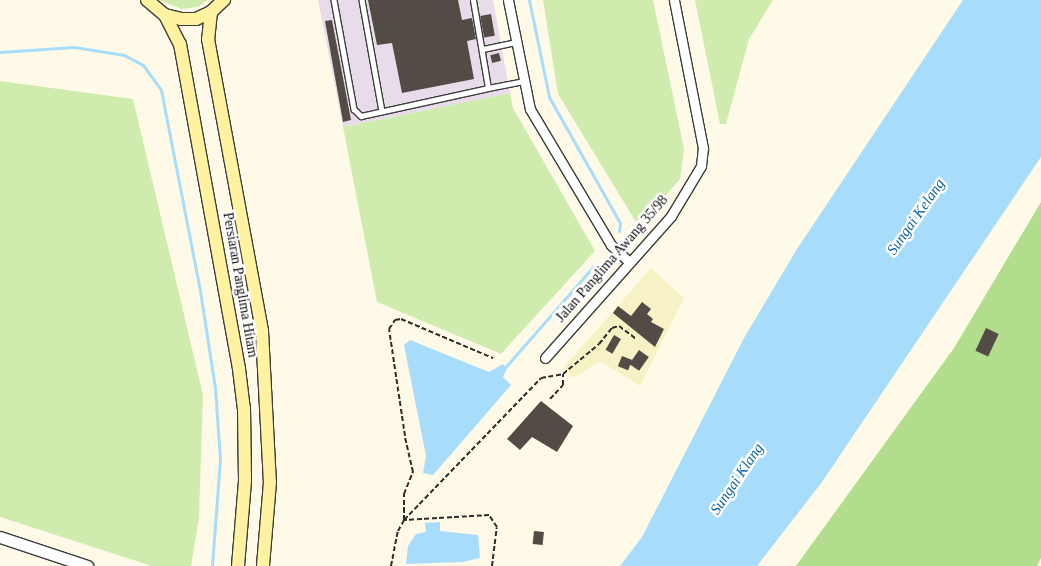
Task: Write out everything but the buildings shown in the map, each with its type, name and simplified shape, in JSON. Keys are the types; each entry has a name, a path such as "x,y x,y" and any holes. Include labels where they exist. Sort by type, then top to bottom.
{"main road":[{"path":"147,0 165,15 180,19 196,18 211,12 224,0"},
{"name":"Persiaran Panglima Hitam","path":"211,12 208,39 262,331 270,482 263,566"},
{"name":"Persiaran Panglima Hitam","path":"165,15 180,44 239,369 244,408 245,481 238,566"}],"street":[{"path":"508,0 530,109 611,245 630,262"},
{"name":"Jalan Panglima Awang 35/98","path":"545,358 670,216 701,166 703,148 674,0"},
{"path":"0,537 87,566"}],"lane":[{"path":"334,0 354,109 360,116 524,81"},
{"path":"362,0 382,111"},
{"path":"473,0 483,49 488,88"},
{"path":"483,49 516,42"}],"path":[{"path":"391,566 404,520 404,494 413,472 405,436 389,329 395,320 401,319 493,358"},
{"path":"404,520 541,378 563,374 599,344 612,328 619,326 636,339"},
{"path":"550,399 563,384 563,374"},
{"path":"404,520 489,515 497,527 492,566"}],"shaded area":[{"path":"318,0 493,0 510,93 343,127"},
{"path":"651,268 684,298 640,386 600,361 573,378 563,368"}],"green space":[{"path":"159,0 208,0 198,7 182,9"},
{"path":"543,0 653,0 684,149 680,179 639,227 558,94"},
{"path":"695,0 773,0 749,39 726,124 720,124"},
{"path":"0,81 133,99 203,395 199,517 191,566 152,566 0,517"},
{"path":"510,93 513,108 595,251 501,354 377,302 343,127"},
{"path":"1041,202 1041,558 1037,566 796,566 954,348"}],"water":[{"path":"963,0 1041,0 1041,157 822,482 757,566 620,566 642,537 744,338 797,249"},
{"path":"410,340 489,372 503,364 507,368 503,377 511,385 433,475 423,473 426,456 404,345"},
{"path":"440,522 440,531 478,535 480,558 463,562 406,564 408,546 416,534 426,532 425,523"}],"waterway":[{"path":"529,0 549,97 620,223 619,231"},
{"path":"0,52 74,47 124,55 143,65 161,90 200,291 215,388 220,459 212,566"},
{"path":"503,370 593,267"}],"water label":[{"name":"Sungai Kelang","path":"916,217"},
{"name":"Sungai Klang","path":"737,479"}]}
